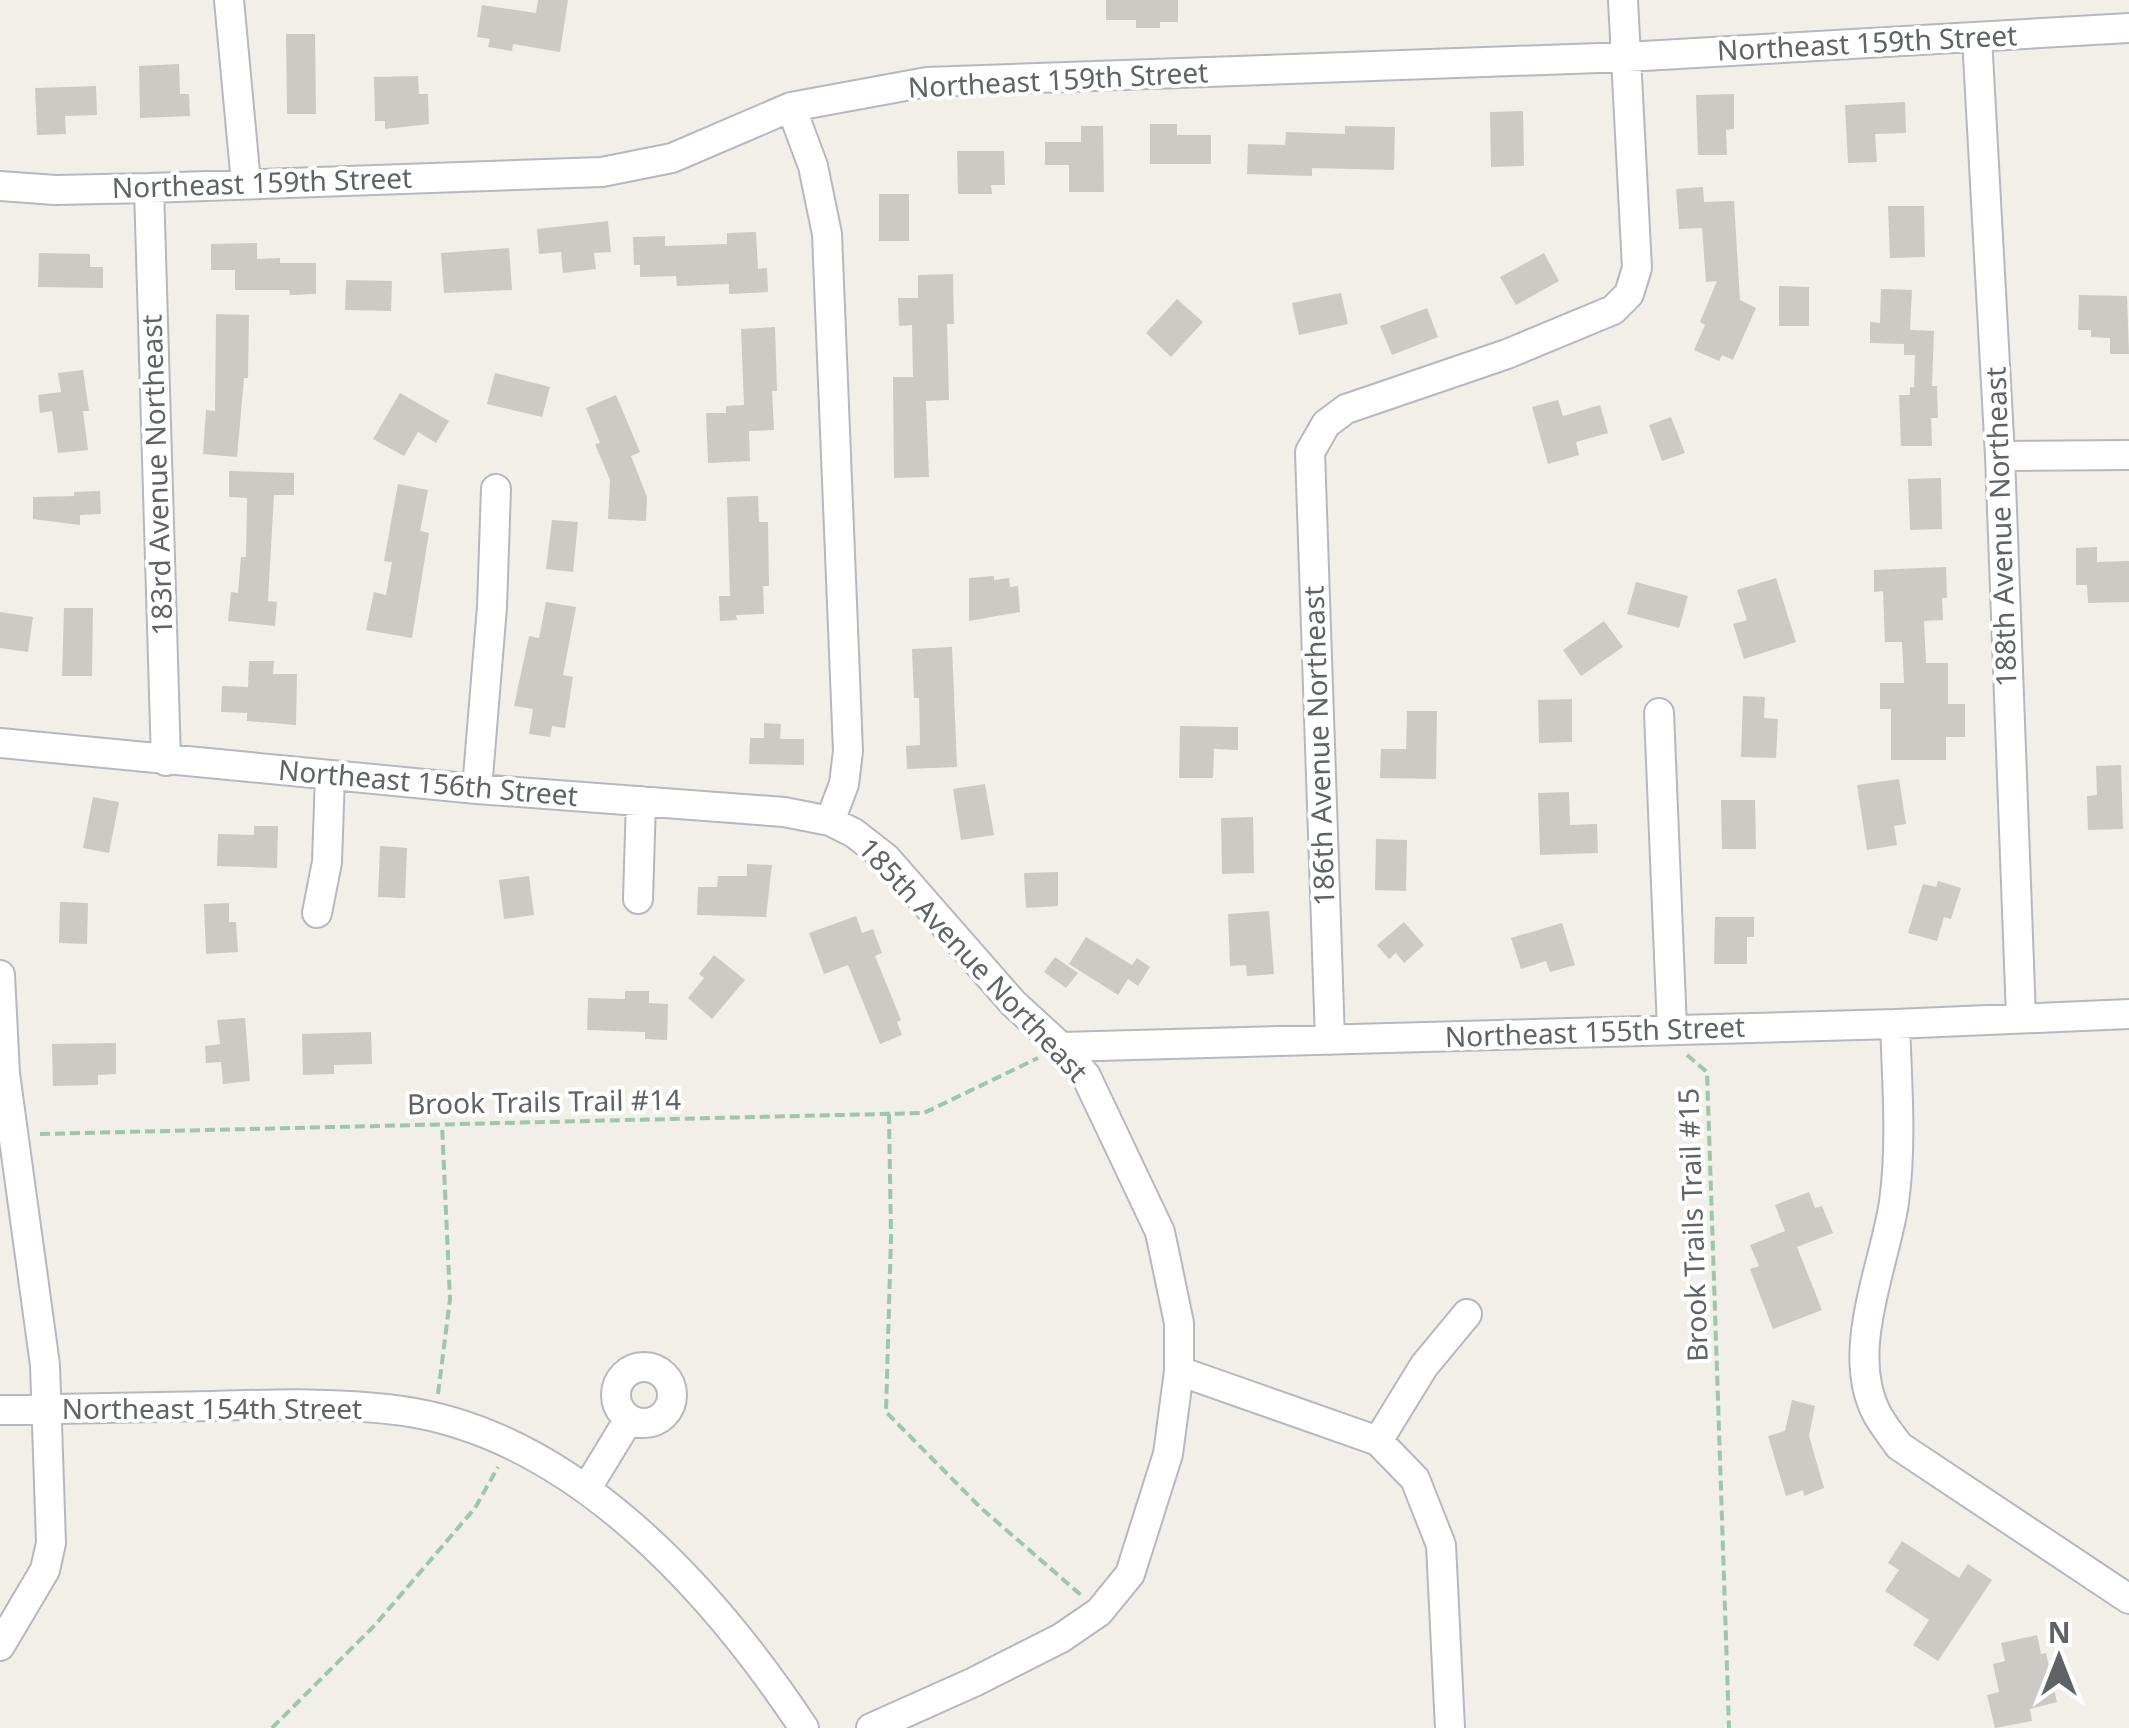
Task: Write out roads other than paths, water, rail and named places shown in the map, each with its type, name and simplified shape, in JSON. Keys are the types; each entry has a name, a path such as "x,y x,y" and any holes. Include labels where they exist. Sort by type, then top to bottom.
{"street":[{"path":"230,0 246,182"},
{"path":"1623,0 1626,56"},
{"name":"Northeast 159th Street","path":"0,186 55,190 149,188 602,172 672,158 791,107 927,82 1626,56 2129,28"},
{"name":"188th Avenue Northeast","path":"1977,37 2000,456 2020,1018"},
{"name":"186th Avenue Northeast","path":"1330,1040 1310,452 1326,424 1346,409 1507,354 1613,310 1629,294 1637,268 1626,56"},
{"path":"791,107 813,166 827,234 848,750 842,827"},
{"name":"183rd Avenue Northeast","path":"149,188 166,761"},
{"path":"2000,456 2129,454"},
{"path":"477,789 492,607 496,489"},
{"path":"1659,713 1672,1041"},
{"name":"Northeast 156th Street","path":"0,743 477,789 784,812 842,827"},
{"path":"318,912 327,862 330,775"},
{"path":"638,899 642,801"},
{"name":"185th Avenue Northeast","path":"842,827 886,858 1013,1004 1062,1047 1086,1076 1160,1232 1179,1323 1179,1370 1168,1454 1130,1574 1099,1612 1062,1638 871,1728"},
{"path":"0,975 5,1074 44,1365 52,1543 45,1570 0,1646"},
{"name":"Northeast 155th Street","path":"1062,1047 1330,1040 1672,1041 1895,1024 2129,1014"},
{"path":"1895,1024 1898,1138 1894,1202 1872,1299 1865,1353 1868,1387 1876,1412 1899,1446 2129,1599"},
{"path":"1378,1441 1424,1366 1466,1314"},
{"path":"1179,1370 1378,1441 1416,1479 1441,1545 1450,1728"},
{"name":"Northeast 154th Street","path":"0,1410 314,1404 406,1412 476,1430 587,1488 676,1568 734,1633 804,1728"},
{"path":"587,1488 629,1419"}]}
